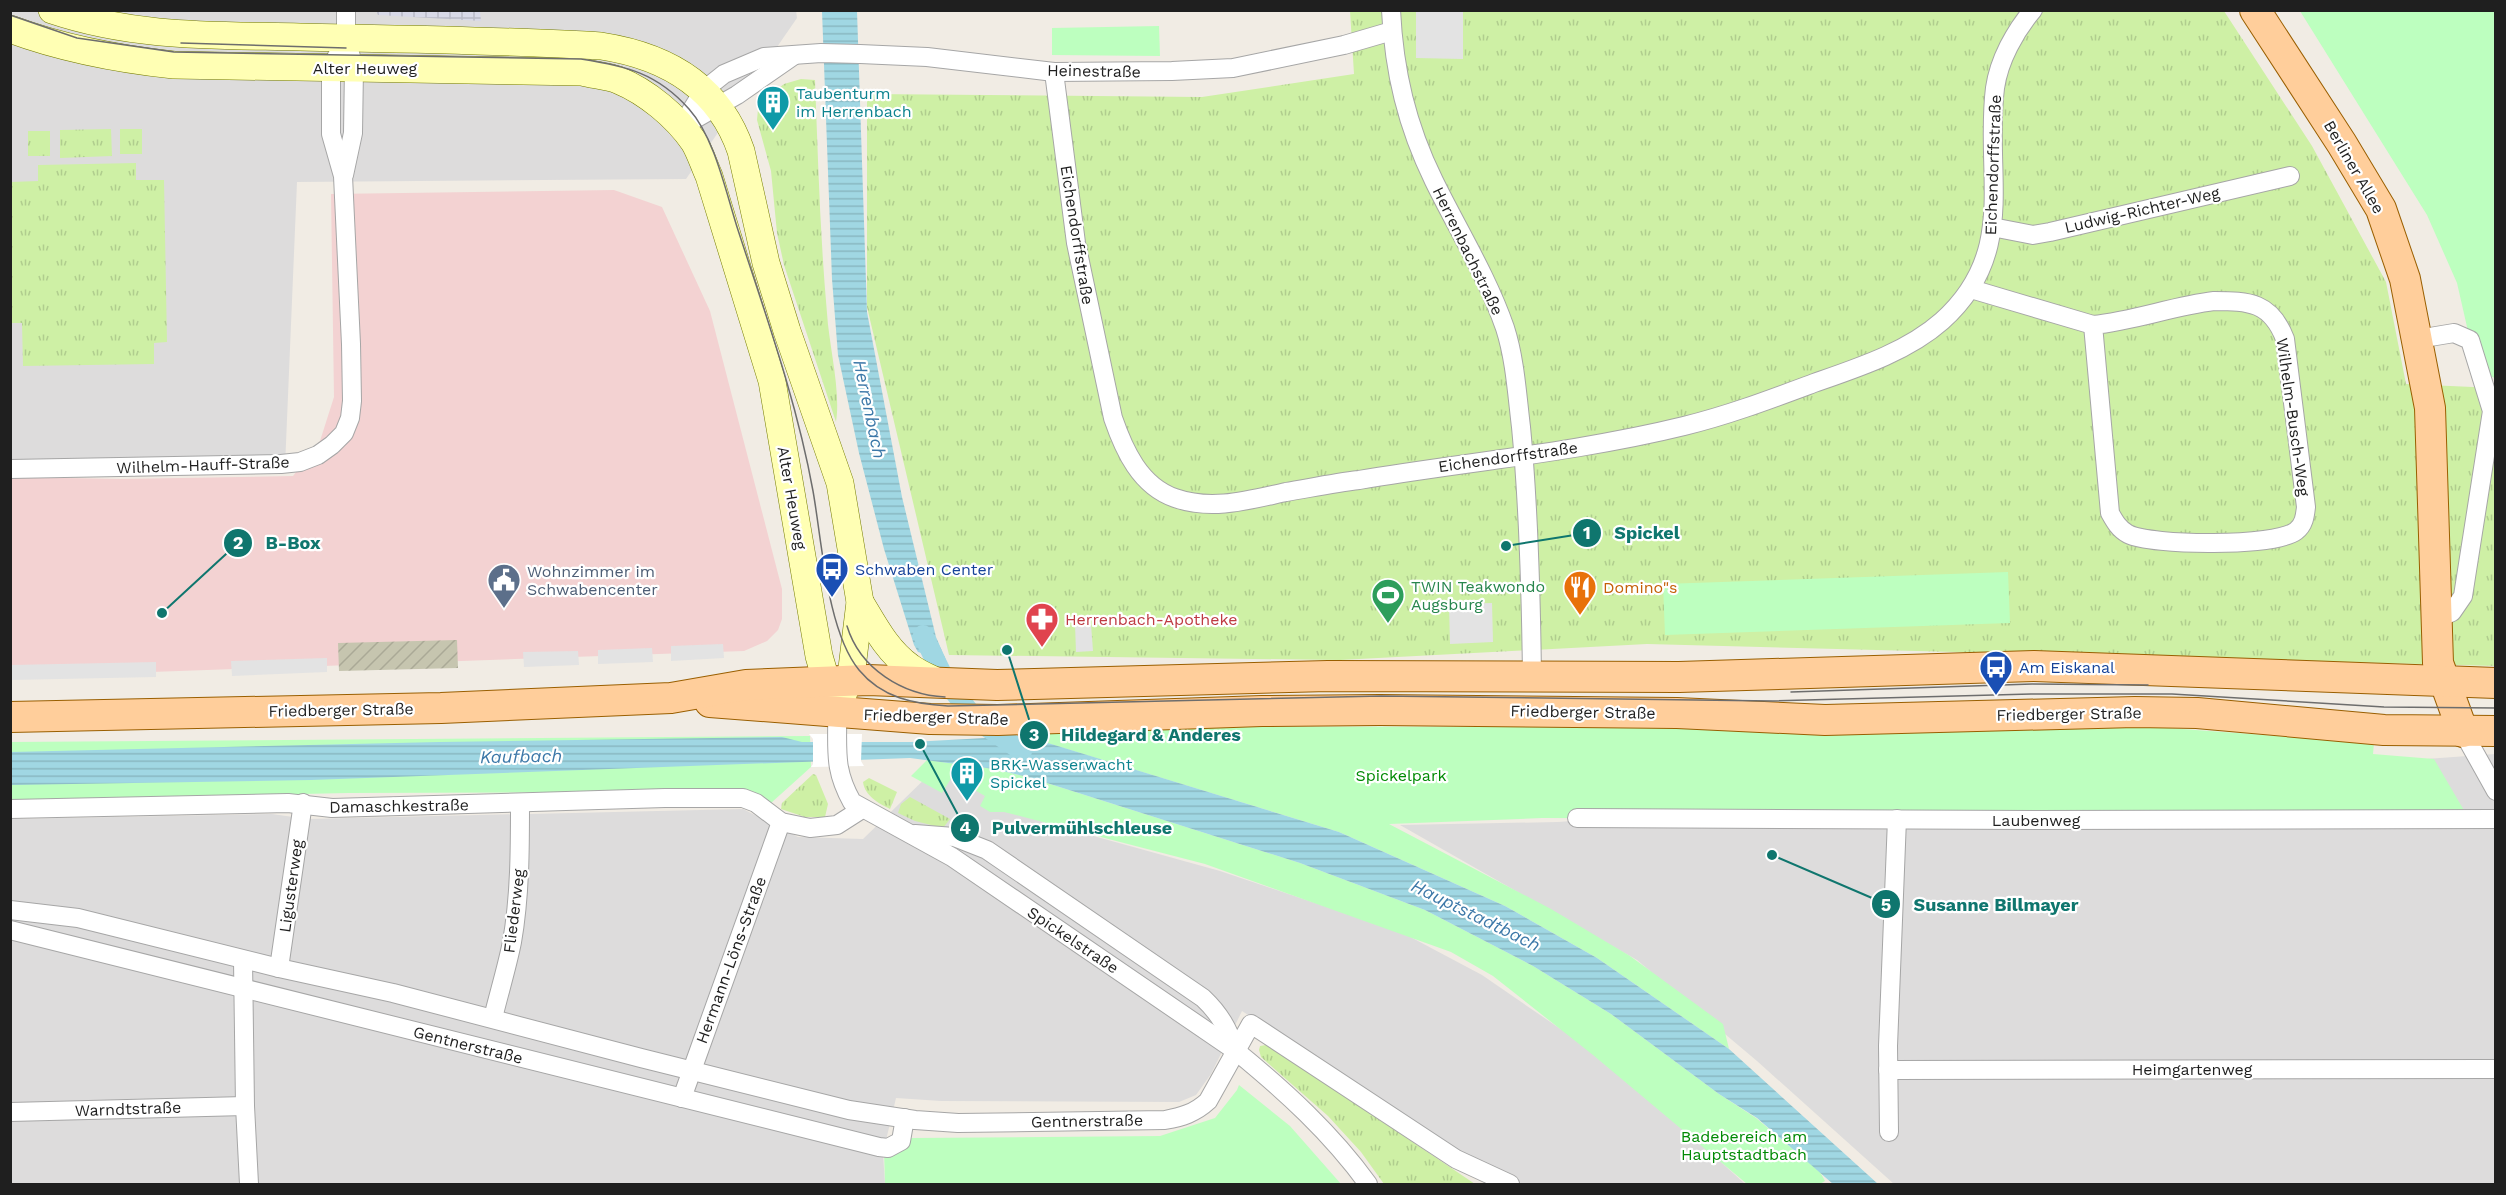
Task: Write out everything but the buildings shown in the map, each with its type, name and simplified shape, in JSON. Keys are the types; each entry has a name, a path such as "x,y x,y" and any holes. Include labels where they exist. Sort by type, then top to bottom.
{"main road":[{"name":"Berliner Allee","path":"2255,10 2381,208 2405,279 2430,408 2446,612 2438,663 2463,732"},
{"name":"Friedberger Straße","path":"10,717 441,708 671,698 746,685 837,682 909,674 940,683 984,685 1328,676 1678,677 2034,666 2496,683"},
{"name":"Friedberger Straße","path":"671,698 837,724 930,719 1034,719 1356,710 1677,713 1825,720 2135,712 2197,713 2384,730 2496,731"}],"street":[{"name":"Alter Heuweg","path":"52,10 81,20 126,30 174,35 526,42 612,47 657,60 684,74 717,107 737,139 766,263 840,483 860,602 853,661 837,682"},
{"path":"346,10 346,38"},
{"name":"Herrenbachstraße","path":"1391,10 1395,68 1410,123 1433,179 1476,260 1506,330 1516,384 1523,454 1532,677"},
{"name":"Eichendorffstraße","path":"1054,72 1076,243 1113,417 1122,445 1129,458 1154,486 1173,497 1189,502 1225,504 1318,486 1606,442 1686,426 1834,376 1915,342 1943,321 1971,289 1983,266 1992,227 1995,86 2004,57 2023,22 2033,10"},
{"name":"Alter Heuweg","path":"10,29 74,50 120,59 174,65 582,72 616,79 638,90 660,107 689,138 716,196 772,381 819,656 837,682 837,724"},
{"name":"Heinestraße","path":"717,107 723,74 764,57 821,53 860,54 927,57 1054,72 1143,72 1233,68 1344,45 1392,31"},
{"name":"Wilhelm-Hauff-Straße","path":"10,469 280,464 309,459 332,445 344,432 350,418 352,401 344,176 353,134 342,68 346,38"},
{"name":"Heinestraße","path":"689,138 717,107 793,56"},
{"path":"689,138 706,120 721,119 717,107"},
{"name":"Ludwig-Richter-Weg","path":"1992,227 2033,235 2290,176"},
{"name":"Wilhelm-Busch-Weg","path":"1971,289 2093,325 2121,322 2192,304 2214,301 2250,303 2267,310 2279,324 2284,339 2306,507 2305,519 2299,529 2285,537 2271,540 2208,543 2138,538 2117,525 2110,513 2108,499 2093,325"},
{"name":"Berliner Allee","path":"2418,339 2454,333 2470,340 2492,411 2463,596 2446,612"},
{"path":"860,602 878,633 909,674"},
{"name":"Spickelstraße","path":"837,724 837,766 852,802 952,857 1236,1051 1264,1073 1319,1125 1341,1149 1368,1185"},
{"path":"2463,732 2496,791"},
{"name":"Damaschkestraße","path":"10,809 303,803 332,808 743,798 756,802 781,822"},
{"name":"Ligusterweg","path":"279,968 303,803"},
{"name":"Fliederweg","path":"493,1018 512,943 516,912 520,877 520,803"},
{"path":"781,822 794,826 825,828 844,823 862,809"},
{"name":"Laubenweg","path":"1577,818 2496,819"},
{"path":"1889,1132 1888,1070 1897,819"},
{"name":"Hermann-Löns-Straße","path":"682,1098 781,822"},
{"name":"Spickelstraße","path":"908,833 954,837 987,850 1203,998 1217,1012 1228,1029 1236,1051"},
{"name":"Gentnerstraße","path":"10,910 78,918 243,960 393,993 849,1110 905,1118 958,1123 1165,1120 1197,1111 1208,1101 1236,1051"},
{"name":"Gentnerstraße","path":"10,930 242,990 888,1148 901,1141 905,1118"},
{"path":"243,960 245,1106 249,1185"},
{"name":"Spickelstraße","path":"1217,1012 1251,1024 1456,1160 1510,1185"},
{"path":"1236,1051 1251,1024"},
{"name":"Heimgartenweg","path":"1888,1070 2496,1069"},
{"name":"Warndtstraße","path":"10,1112 245,1106"}],"shaded area":[{"path":"796,10 797,18 686,179 297,182 285,467 11,468 10,11"},
{"path":"376,11 480,11 481,21 378,15"},
{"path":"1416,11 1463,11 1463,59 1416,58"},
{"path":"614,190 662,207 710,311 782,589 782,619 778,630 767,641 744,651 11,677 10,477 121,479 293,476 320,441 334,397 331,194"},
{"path":"1492,603 1493,642 1450,644 1449,604"},
{"path":"1075,624 1091,624 1093,651 1076,652"},
{"path":"457,640 458,668 339,671 338,643"},
{"path":"723,644 724,658 671,661 671,646"},
{"path":"652,648 653,662 598,664 598,650"},
{"path":"578,651 579,665 524,667 523,652"},
{"path":"327,658 327,672 232,676 231,661"},
{"path":"156,662 156,677 11,680 11,665"},
{"path":"2495,754 2495,1184 1894,1184 1757,1061 1637,960 1400,825 1558,822"},
{"path":"936,768 1043,822 1220,871 1401,932 1482,975 1594,1052 1638,1086 1745,1184 1517,1184 1493,1174 1242,1011 1211,1074 1196,1095 1179,1102 941,1101 896,1098 883,1153 885,1184 11,1184 10,819 272,814 307,819 743,809 798,837 863,839"}],"green space":[{"path":"1350,11 2224,11 2312,146 2386,282 2406,384 2495,388 2495,666 1647,644 1340,660 949,655 867,307 867,94 1202,97 1354,74"},
{"path":"2300,11 2495,11 2495,378 2482,373 2470,340 2457,283 2427,215"},
{"path":"1159,26 1160,56 1052,55 1052,28"},
{"path":"801,79 815,80 823,255 828,326 836,383 836,422 784,265 777,233 771,171 757,120 758,109 770,95 784,84"},
{"path":"111,129 112,156 60,158 60,130"},
{"path":"120,129 142,129 142,154 120,154"},
{"path":"28,131 50,131 50,156 28,156"},
{"path":"136,163 136,180 164,180 167,342 154,343 154,364 23,366 22,323 11,323 11,182 38,181 38,165"},
{"path":"2008,572 2010,623 1665,635 1663,584"},
{"name":"Spickelpark","path":"1036,726 2168,728 2374,743 2373,754 2434,759 2465,812 1897,819 1542,818 1389,824 1551,909 1630,956 1723,1024 1729,1049 1597,958 1505,906 1339,832 1034,739"},
{"path":"810,736 811,767 771,803 748,792 348,793 11,800 10,742"},
{"name":"Badebereich am Hauptstadtbach","path":"927,760 994,769 1028,777 1300,863 1425,910 1533,966 1611,1014 1719,1094 1756,1118 1820,1172 1825,1181 1820,1184 1747,1184 1593,1055 1493,976 1451,952 1205,864 1004,812 990,812 980,806 985,796 952,777 942,793 911,776"},
{"path":"813,774 816,775 828,804 825,817 805,817 781,809 782,803"},
{"path":"869,778 897,792 890,809 877,802 866,791 863,782"},
{"path":"910,797 950,819 943,828 915,821 898,813 901,804"},
{"path":"1266,1045 1475,1184 1384,1184 1361,1152 1328,1116 1261,1057 1260,1046"},
{"path":"1239,1085 1290,1126 1341,1184 885,1184 884,1150 912,1138 1160,1136 1215,1118"}],"water":[{"path":"822,11 857,11 867,312 902,497 936,637 946,660 918,652 914,645 884,549 859,453 838,355 832,279"},
{"path":"1025,736 1339,832 1505,906 1597,958 1729,1049 1878,1184 1833,1184 1757,1118 1719,1094 1611,1014 1533,966 1425,910 1300,863 1028,777 994,769 910,758 311,780 11,785 10,752 782,737 802,742 911,742"}],"pier":[{"path":"809,734 862,734 861,761 864,766 811,767 813,739"}],"waterway":[{"name":"Herrenbach","path":"923,635 945,680 975,719 1022,751"}],"tram line":[{"path":"10,15 77,38 174,52 581,59 627,68 665,87 689,109 698,121 713,150 724,183 780,359 798,425 813,491 827,585 840,633 848,653 868,680 899,698 948,706 1381,696 1773,701 2031,694 2172,694 2384,707 2496,708"},
{"path":"181,43 346,48"},
{"path":"847,626 862,655 885,677 914,691 945,697"},
{"path":"1791,692 2032,684 2148,685"}],"place":[{"name":"Taubenturm im Herrenbach","path":"773,131"},
{"name":"Spickel","path":"1506,546"},
{"name":"Schwaben Center","path":"832,598"},
{"name":"Wohnzimmer im Schwabencenter","path":"504,609"},
{"name":"B-Box","path":"162,613"},
{"name":"Domino\"s","path":"1580,616"},
{"name":"TWIN Teakwondo Augsburg","path":"1388,624"},
{"name":"Herrenbach-Apotheke","path":"1042,648"},
{"name":"Hildegard & Anderes","path":"1007,650"},
{"name":"Am Eiskanal","path":"1996,696"},
{"name":"Pulvermühlschleuse","path":"920,744"},
{"name":"BRK-Wasserwacht Spickel","path":"967,802"},
{"name":"Susanne Billmayer","path":"1772,855"}],"water label":[{"name":"Kaufbach","path":"521,756"},
{"name":"Hauptstadtbach","path":"1476,915"}]}
